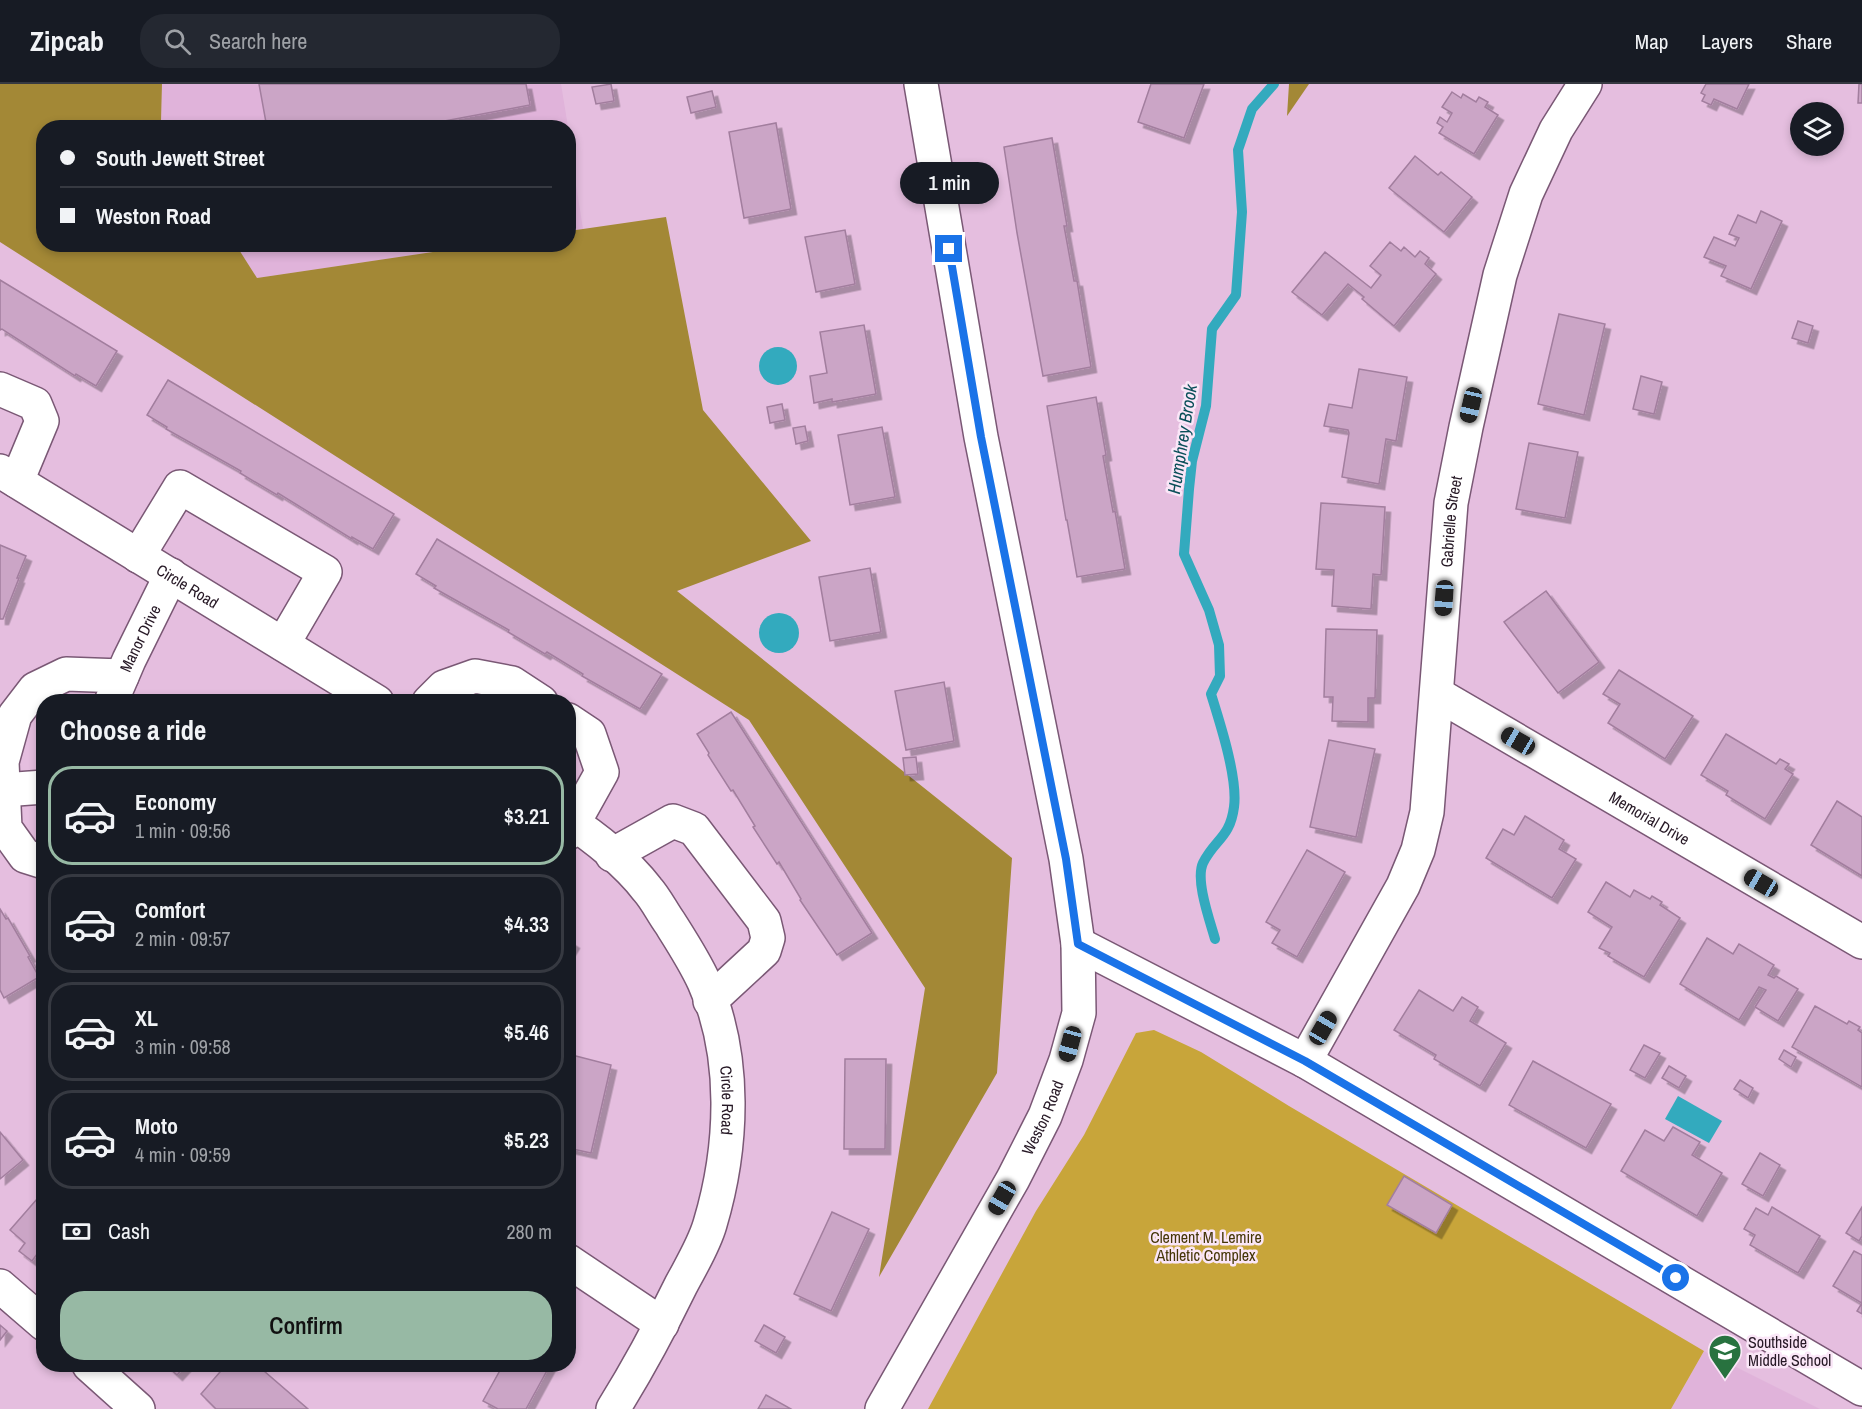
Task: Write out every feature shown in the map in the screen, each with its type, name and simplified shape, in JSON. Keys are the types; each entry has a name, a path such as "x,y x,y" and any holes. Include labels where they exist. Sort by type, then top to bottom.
{"street":[{"name":"Weston Road","path":"882,1409 1013,1179 1045,1116 1066,1060 1078,1012 1078,944 1066,859 981,437 921,84"},
{"name":"Gabrielle Street","path":"1305,1061 1403,886 1418,850 1427,812 1451,503 1466,427 1500,274 1529,185 1556,130 1586,84"},
{"path":"0,389 35,404 42,421 9,476"},
{"name":"Circle Road","path":"9,476 364,694"},
{"path":"138,555 180,487 326,572 283,644"},
{"name":"Manor Drive","path":"117,689 171,575"},
{"path":"36,859 25,856 5,828 2,762 15,715 35,689 66,674 117,689"},
{"path":"437,694 444,687 475,676 512,683 529,694"},
{"name":"Memorial Drive","path":"1437,694 1862,942"},
{"path":"576,725 589,734 602,772 576,816"},
{"path":"3,790 36,788"},
{"path":"612,855 673,821 694,829 764,921 768,938 764,951 710,1001"},
{"name":"Circle Road","path":"576,830 612,855 647,888 704,982 719,1027 726,1071 728,1112 725,1158 710,1226 644,1359 613,1409"},
{"path":"1078,944 1305,1061 1862,1389"},
{"path":"576,1266 662,1324"},
{"path":"0,1286 36,1317"},
{"path":"97,1372 138,1409"}],"shaded area":[{"path":"0,84 162,84 161,120 36,120 36,252 240,252 257,278 433,252 576,252 576,230 666,217 703,410 811,541 677,591 1012,858 997,1073 879,1277 925,988 749,720 0,242"},
{"path":"162,84 561,84 567,120 161,120"},
{"path":"1289,84 1309,84 1287,116"},
{"path":"576,185 583,229 576,230"},
{"path":"240,252 433,252 257,278"},
{"name":"Southside Middle School","path":"1704,1351 1820,1409 1671,1409"}],"green space":[{"name":"Clement M. Lemire Athletic Complex","path":"1154,1030 1201,1052 1704,1351 1671,1409 928,1409 1036,1211 1084,1135 1136,1033"}],"water":[{"path":"778,347 791,353 797,366 791,379 778,385 765,379 759,366 765,353"},
{"path":"779,613 793,619 799,633 793,647 779,653 765,647 759,633 765,619"},
{"path":"1678,1096 1722,1121 1709,1143 1665,1119"}],"building":[{"path":"259,84 526,84 530,105 450,120 266,120"},
{"path":"611,84 614,101 596,104 592,87"},
{"path":"1151,84 1204,84 1184,138 1138,122"},
{"path":"1706,84 1749,84 1737,109 1714,99 1711,105 1702,101 1705,95 1701,93"},
{"path":"1859,84 1862,84 1862,103 1858,103"},
{"path":"712,91 716,107 691,113 687,97"},
{"path":"1452,92 1461,98 1463,94 1476,102 1479,97 1488,102 1485,107 1498,115 1474,154 1439,133 1443,127 1437,123 1440,117 1447,122 1452,113 1442,107"},
{"path":"776,123 791,209 744,218 729,132"},
{"path":"1052,138 1067,226 1064,226 1074,281 1077,281 1091,367 1043,376 1004,147"},
{"path":"1415,156 1438,175 1441,172 1472,197 1444,232 1389,188"},
{"path":"1761,211 1782,221 1751,289 1721,276 1726,266 1704,257 1714,237 1735,246 1739,238 1729,234 1738,215 1756,223"},
{"path":"845,230 855,284 816,292 805,237"},
{"path":"1390,242 1401,251 1404,247 1415,257 1420,251 1429,258 1425,264 1436,274 1394,326 1348,284 1322,315 1292,292 1325,252 1371,288 1381,275 1370,266"},
{"path":"0,280 117,351 96,386 76,374 75,376 2,329 0,330"},
{"path":"1559,314 1605,324 1584,415 1538,404"},
{"path":"1798,321 1813,326 1808,343 1792,338"},
{"path":"864,325 876,394 814,403 810,376 827,373 820,332"},
{"path":"1359,369 1407,377 1396,441 1386,439 1379,484 1342,477 1348,430 1324,426 1329,404 1352,408"},
{"path":"1641,376 1662,382 1654,414 1633,409"},
{"path":"168,380 394,514 373,549 352,537 352,539 278,493 277,495 240,473 241,471 166,429 167,427 147,415"},
{"path":"1096,397 1106,455 1103,456 1125,569 1077,577 1047,406"},
{"path":"782,404 785,420 770,423 767,407"},
{"path":"805,426 808,441 796,444 793,428"},
{"path":"882,427 895,497 850,505 838,435"},
{"path":"1529,443 1578,452 1565,518 1516,509"},
{"path":"1321,503 1385,507 1381,575 1373,574 1371,609 1332,606 1334,570 1316,569"},
{"path":"437,539 662,674 640,709 582,676 583,674 547,652 545,654 508,632 509,630 434,588 436,586 416,574"},
{"path":"0,545 26,556 3,619 0,619"},
{"path":"870,568 881,632 830,641 819,577"},
{"path":"1546,591 1599,662 1558,693 1504,622"},
{"path":"1326,629 1377,630 1375,698 1368,698 1368,722 1332,721 1333,697 1324,697"},
{"path":"1619,670 1693,716 1665,759 1608,723 1620,704 1603,694"},
{"path":"944,682 954,741 906,750 895,691"},
{"path":"731,712 872,933 837,955 800,900 779,862 777,864 753,827 755,826 708,755 709,753 697,734"},
{"path":"1726,734 1776,764 1780,759 1789,764 1785,769 1793,774 1765,819 1726,795 1728,791 1701,775"},
{"path":"1329,740 1375,749 1356,837 1310,827"},
{"path":"916,757 918,774 905,775 903,758"},
{"path":"1837,801 1862,817 1862,876 1811,845"},
{"path":"1525,816 1564,840 1559,849 1576,859 1552,898 1486,858 1503,829 1514,835"},
{"path":"1307,850 1345,872 1297,957 1272,943 1280,930 1266,922"},
{"path":"1606,882 1630,897 1634,890 1650,899 1652,896 1662,902 1660,905 1680,918 1644,977 1608,956 1610,953 1599,948 1612,927 1588,912"},
{"path":"0,909 6,919 8,918 30,956 28,957 36,972 36,979 4,998 0,990"},
{"path":"1707,938 1733,954 1739,944 1774,965 1768,975 1774,978 1776,976 1798,989 1778,1021 1755,1007 1766,990 1759,987 1739,1020 1680,984"},
{"path":"1419,990 1453,1011 1462,997 1478,1007 1470,1021 1506,1043 1480,1086 1434,1059 1436,1055 1394,1030"},
{"path":"1815,1006 1847,1024 1849,1021 1860,1027 1858,1030 1862,1033 1862,1087 1792,1047"},
{"path":"1644,1045 1660,1053 1645,1078 1630,1070"},
{"path":"1784,1050 1796,1057 1791,1067 1779,1059"},
{"path":"576,1056 611,1065 591,1153 576,1150"},
{"path":"845,1059 886,1059 885,1149 844,1149"},
{"path":"1533,1061 1611,1104 1586,1148 1509,1105"},
{"path":"1669,1066 1686,1076 1679,1088 1662,1078"},
{"path":"1740,1080 1753,1088 1748,1098 1734,1089"},
{"path":"1673,1127 1700,1142 1692,1155 1722,1173 1697,1216 1621,1171 1645,1130 1664,1141"},
{"path":"0,1132 23,1160 0,1179"},
{"path":"1760,1153 1780,1165 1763,1196 1742,1184"},
{"path":"1404,1176 1452,1205 1436,1233 1387,1205"},
{"path":"36,1200 36,1255 32,1261 19,1251 25,1243 10,1230"},
{"path":"1772,1207 1820,1236 1798,1273 1750,1245 1755,1235 1744,1229 1756,1208 1768,1215"},
{"path":"1862,1207 1862,1236 1859,1241 1846,1233"},
{"path":"832,1212 869,1229 831,1311 794,1294"},
{"path":"1854,1251 1862,1255 1862,1303 1833,1286"},
{"path":"1862,1303 1862,1314 1857,1311"},
{"path":"0,1325 7,1331 0,1340"},
{"path":"764,1325 785,1337 776,1353 755,1341"},
{"path":"220,1372 265,1372 308,1409 216,1409 201,1394"},
{"path":"499,1372 546,1372 526,1409 498,1409 483,1401"},
{"path":"766,1395 791,1409 758,1409"}],"waterway":[{"name":"Humphrey Brook","path":"1215,939 1204,901 1201,870 1208,855 1226,832 1232,817 1235,795 1227,750 1211,694 1220,676 1219,645 1209,610 1184,554 1192,461 1206,406 1212,329 1236,295 1242,212 1238,150 1252,109 1274,84"}],"place":[{"name":"Southside Middle School","path":"1725,1380"}],"route":[{"path":"949,249 981,437 1066,859 1078,944 1305,1061 1676,1278"}]}
